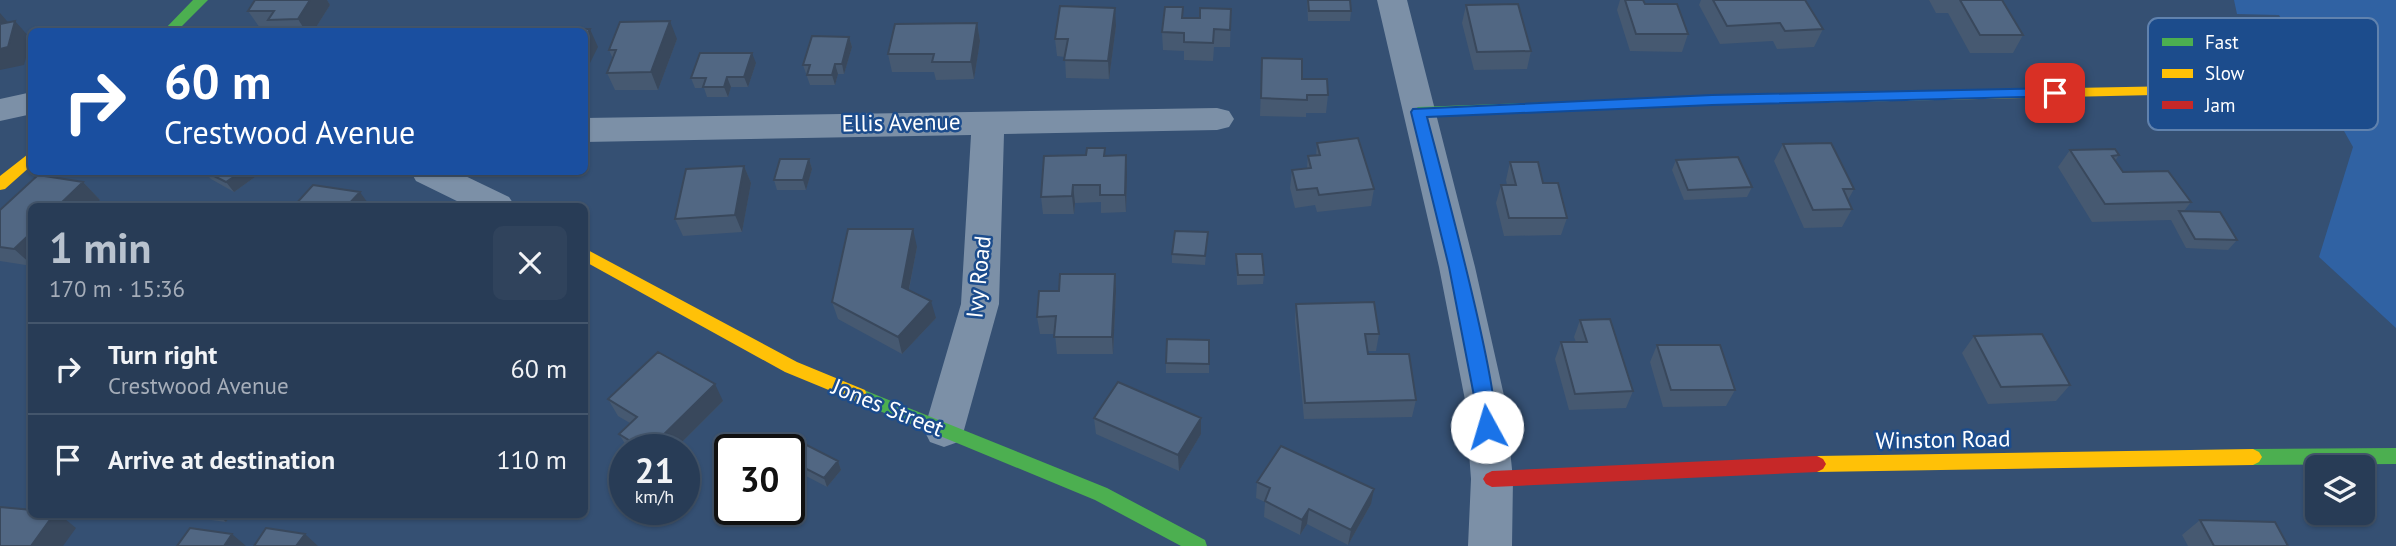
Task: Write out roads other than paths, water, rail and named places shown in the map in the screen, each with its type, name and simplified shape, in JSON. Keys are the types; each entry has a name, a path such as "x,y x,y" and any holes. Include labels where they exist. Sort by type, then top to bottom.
{"street":[{"path":"172,28 201,0"},
{"path":"1392,0 1457,267 1485,400 1492,479 1490,546"},
{"path":"1418,112 1712,100 2148,92"},
{"path":"0,110 28,104"},
{"name":"Ellis Avenue","path":"588,130 1217,119"},
{"name":"Ivy Road","path":"944,430 980,304 988,121"},
{"path":"0,185 28,160"},
{"path":"434,175 492,203"},
{"name":"Jones Street","path":"588,256 791,367 1101,494 1198,546"},
{"name":"Winston Road","path":"1492,479 1889,461 2396,456"}]}
